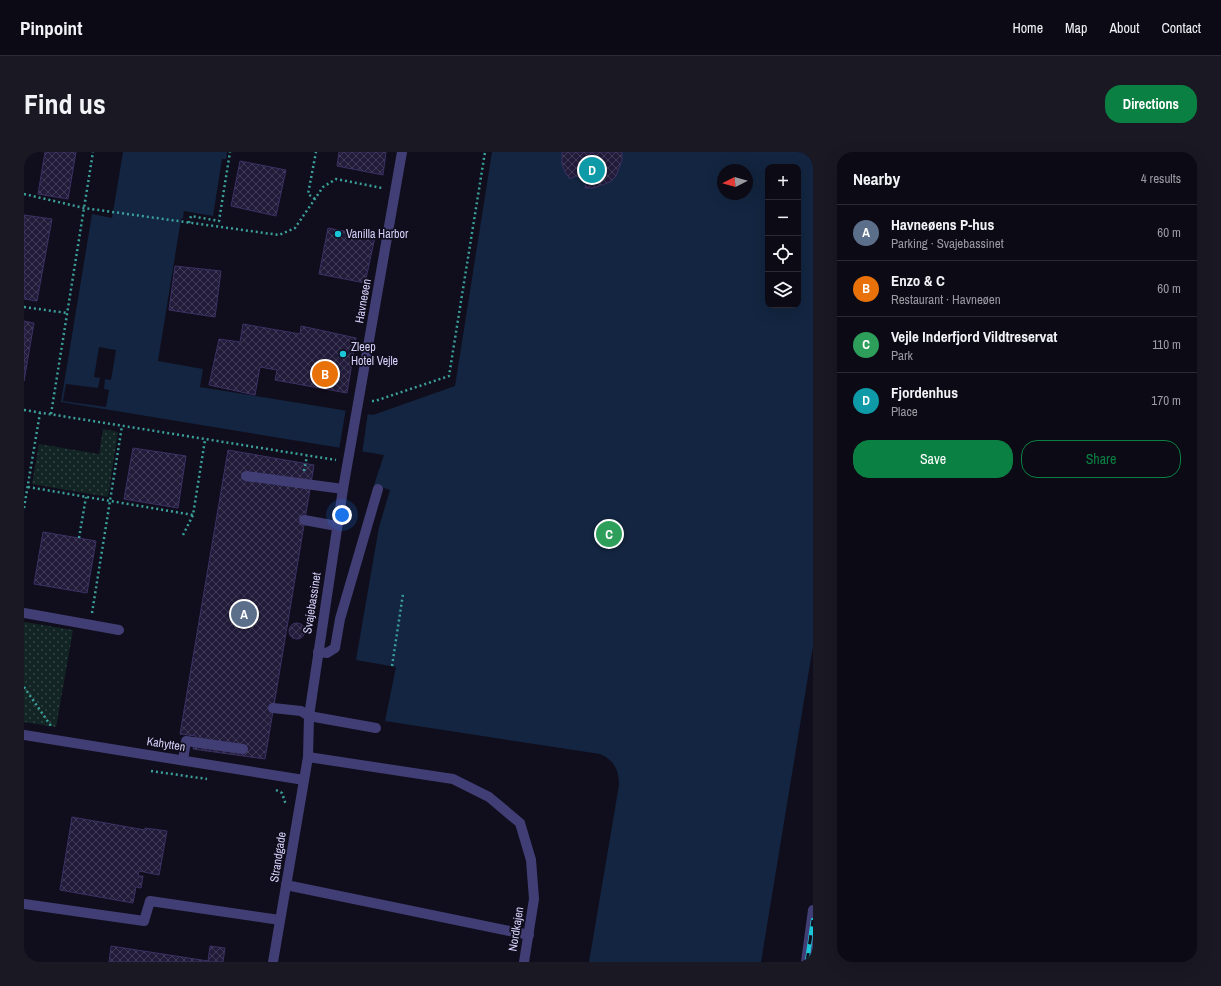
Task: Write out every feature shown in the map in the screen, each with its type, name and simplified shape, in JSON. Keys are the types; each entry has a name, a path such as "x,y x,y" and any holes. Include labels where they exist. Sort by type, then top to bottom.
{"street":[{"name":"Havneøen","path":"349,458 402,152"},
{"name":"Svajebassinet","path":"308,757 309,716 337,526 349,458"},
{"path":"246,476 343,489"},
{"path":"318,652 327,653 335,648 342,612 378,489"},
{"path":"304,520 337,526"},
{"path":"24,613 119,630"},
{"path":"273,708 301,711 309,716 376,728"},
{"name":"Kahytten","path":"24,735 304,780"},
{"path":"183,760 186,741 243,750"},
{"name":"Strandgade","path":"273,962 308,757"},
{"name":"Nordkajen","path":"308,757 453,779 489,797 520,823 531,860 534,899 524,962"},
{"path":"286,885 529,935"},
{"path":"24,904 144,921 150,902 280,920"},
{"path":"806,962 813,910"}],"path":[{"path":"51,414 93,152"},
{"path":"188,223 191,216 219,221 230,152"},
{"path":"315,198 308,194 316,152"},
{"path":"359,399 374,401 449,376 485,152"},
{"path":"24,194 84,208 279,235 294,228 323,187 336,179 383,188 391,173 398,174"},
{"path":"24,307 67,313"},
{"path":"24,410 205,440 349,458"},
{"path":"24,508 40,412"},
{"path":"90,625 122,426"},
{"path":"183,535 193,515 205,440"},
{"path":"28,488 193,515"},
{"path":"79,538 86,497"},
{"path":"392,666 403,594"},
{"path":"24,687 52,727 58,740"},
{"path":"149,770 210,779"},
{"path":"270,786 282,793 287,808 298,812"}],"green space":[{"path":"103,429 118,432 108,497 32,484 39,444 99,454"},
{"path":"24,622 73,630 56,727 24,722"}],"water":[{"path":"123,152 234,152 222,224 183,218 181,219 158,361 203,369 200,387 373,415 455,386 492,152 813,152 813,646 761,962 589,962 619,785 617,770 612,762 600,754 385,721 396,667 356,660 379,527 390,490 374,485 384,455 61,402 92,214 112,218"}],"pier":[{"path":"227,152 234,152 222,224 183,218 184,211 213,216 222,159 226,159"},
{"path":"99,347 116,350 111,380 105,379 104,389 109,390 106,407 63,401 66,384 98,388 100,378 94,377"},
{"path":"346,408 368,412 362,454 339,450"}],"building":[{"path":"45,152 76,152 68,199 38,194"},
{"path":"339,152 386,152 383,175 337,166"},
{"path":"562,152 622,152 622,160 616,176 610,182 594,188 585,188 586,182 581,177 575,176 570,179 565,172 562,164"},
{"path":"240,161 286,170 276,216 231,206"},
{"path":"24,215 52,219 37,301 24,299"},
{"path":"328,228 375,237 365,283 319,274"},
{"path":"175,266 221,271 215,317 169,310"},
{"path":"24,321 34,323 24,381"},
{"path":"243,324 300,334 301,326 356,338 347,393 275,380 277,370 260,367 255,395 209,385 219,339 240,342"},
{"path":"133,448 186,456 178,508 124,499"},
{"path":"228,450 314,465 265,759 193,749 196,736 180,734"},
{"path":"43,532 96,541 87,593 34,584"},
{"path":"294,623 300,623 305,628 303,637 300,639 294,639 289,634 289,628"},
{"path":"72,817 145,830 145,828 167,831 159,875 139,871 138,876 143,876 141,888 136,887 133,903 60,890"},
{"path":"111,946 208,961 210,946 225,948 223,962 109,962"}],"railway":[{"path":"807,962 813,920"}],"place":[{"name":"Fjordenhus","path":"592,170"},
{"name":"Vanilla Harbor","path":"338,234"},
{"name":"Zleep Hotel Vejle","path":"343,354"},
{"name":"Enzo & C","path":"325,374"},
{"name":"Vejle Inderfjord Vildtreservat","path":"609,534"},
{"name":"Havneøens P-hus","path":"244,614"}]}
